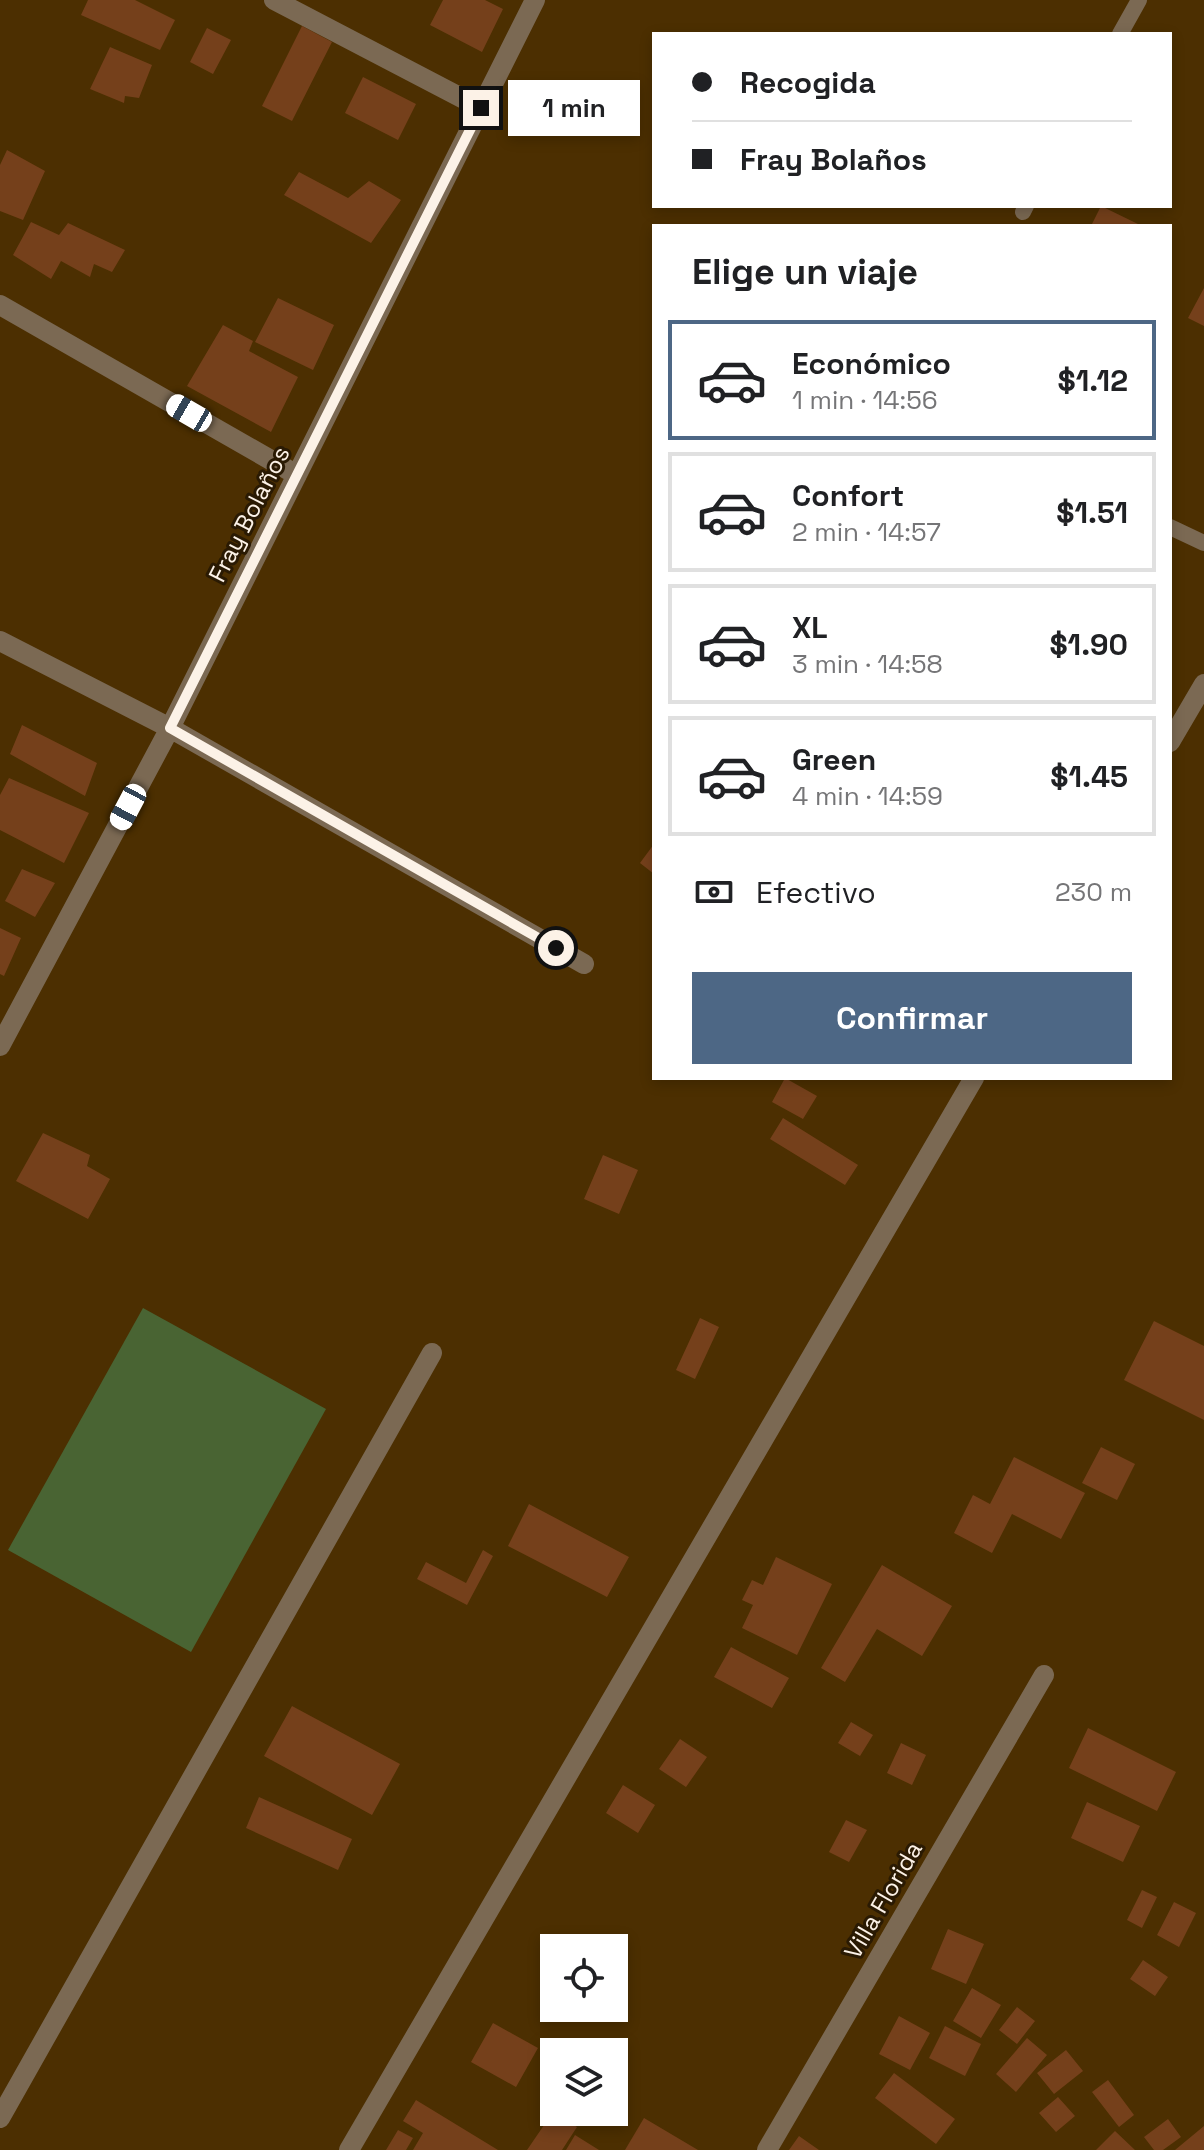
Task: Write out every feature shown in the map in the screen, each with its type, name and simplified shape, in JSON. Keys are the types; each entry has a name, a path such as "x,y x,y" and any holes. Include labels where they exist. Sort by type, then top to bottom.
{"street":[{"path":"274,0 481,108"},
{"name":"Fray Bolaños","path":"0,1046 170,728 535,0"},
{"path":"0,305 297,475"},
{"path":"0,641 170,728 584,964"},
{"path":"1172,739 1204,684"},
{"path":"349,2150 973,1080"},
{"path":"0,2118 432,1353"},
{"name":"Villa Florida","path":"767,2150 1044,1675"}],"lane":[{"path":"1121,32 1139,0"},
{"path":"1172,528 1204,543"}],"green space":[{"path":"143,1308 326,1409 191,1652 8,1550"}],"building":[{"path":"88,0 135,0 175,20 160,50 81,15"},
{"path":"443,0 485,0 503,9 482,52 430,25"},
{"path":"302,26 332,42 292,121 262,106"},
{"path":"207,28 231,40 213,74 190,62"},
{"path":"110,47 152,65 139,98 125,96 124,103 90,89"},
{"path":"363,77 416,104 398,140 345,113"},
{"path":"7,150 45,171 23,220 0,211 0,165"},
{"path":"299,172 348,198 369,181 401,200 371,243 284,195"},
{"path":"1100,208 1105,208 1138,224 1092,224"},
{"path":"31,222 59,235 68,223 125,250 112,272 94,264 90,277 61,261 51,279 13,255"},
{"path":"1204,288 1204,326 1188,318"},
{"path":"278,298 334,325 313,370 255,342"},
{"path":"223,325 253,341 249,351 298,377 271,432 187,386"},
{"path":"22,725 97,763 85,796 10,754"},
{"path":"9,778 89,813 64,863 0,830 0,795"},
{"path":"652,847 652,872 640,863"},
{"path":"22,869 55,883 35,917 5,901"},
{"path":"0,928 21,938 4,976 0,974"},
{"path":"784,1080 817,1096 803,1119 772,1102"},
{"path":"783,1118 858,1165 845,1185 770,1139"},
{"path":"43,1133 90,1155 87,1166 110,1179 88,1219 16,1181"},
{"path":"603,1155 638,1170 619,1214 584,1199"},
{"path":"700,1318 719,1327 695,1379 676,1370"},
{"path":"1154,1321 1204,1346 1204,1420 1124,1380"},
{"path":"1101,1447 1135,1464 1117,1500 1082,1483"},
{"path":"1014,1457 1085,1493 1061,1539 1012,1514 992,1553 954,1533 973,1495 990,1504"},
{"path":"529,1504 629,1557 607,1597 508,1546"},
{"path":"483,1550 493,1556 467,1605 417,1579 426,1562 466,1583"},
{"path":"776,1557 832,1584 797,1655 742,1628 753,1605 742,1600 752,1580 763,1585"},
{"path":"882,1565 952,1606 922,1656 877,1629 845,1682 821,1668"},
{"path":"731,1647 789,1678 772,1708 714,1677"},
{"path":"292,1706 400,1764 372,1815 264,1756"},
{"path":"851,1722 873,1735 860,1756 838,1743"},
{"path":"1088,1728 1176,1772 1157,1811 1069,1768"},
{"path":"680,1739 707,1757 686,1787 659,1769"},
{"path":"901,1743 926,1755 912,1785 887,1773"},
{"path":"623,1785 655,1805 638,1833 606,1813"},
{"path":"259,1797 352,1839 338,1870 246,1828"},
{"path":"1087,1802 1140,1826 1123,1862 1071,1838"},
{"path":"846,1820 867,1830 849,1862 829,1852"},
{"path":"1142,1890 1157,1897 1142,1928 1127,1920"},
{"path":"1174,1902 1196,1913 1179,1947 1157,1935"},
{"path":"948,1929 984,1944 966,1984 931,1969"},
{"path":"1143,1960 1168,1977 1155,1996 1130,1979"},
{"path":"972,1988 1001,2005 981,2038 953,2021"},
{"path":"1017,2007 1035,2021 1017,2044 999,2030"},
{"path":"899,2016 930,2033 910,2070 879,2054"},
{"path":"493,2023 538,2048 516,2087 471,2062"},
{"path":"945,2026 981,2044 965,2076 929,2058"},
{"path":"1027,2038 1047,2055 1016,2092 996,2074"},
{"path":"1066,2050 1083,2071 1054,2094 1037,2073"},
{"path":"894,2073 955,2119 936,2144 875,2098"},
{"path":"1108,2080 1134,2115 1119,2127 1092,2092"},
{"path":"1058,2097 1075,2116 1056,2132 1039,2113"},
{"path":"416,2100 498,2150 413,2150 423,2133 403,2121"},
{"path":"644,2118 698,2150 625,2150"},
{"path":"1168,2119 1181,2137 1163,2150 1154,2150 1144,2137"},
{"path":"543,2126 577,2127 562,2150 527,2150"},
{"path":"1204,2126 1204,2150 1175,2150"},
{"path":"398,2130 413,2138 406,2150 386,2150"},
{"path":"1115,2131 1135,2150 1096,2150"},
{"path":"575,2135 599,2150 566,2150"},
{"path":"799,2136 819,2150 789,2150"}],"route":[{"path":"481,108 170,728 556,948"}]}
